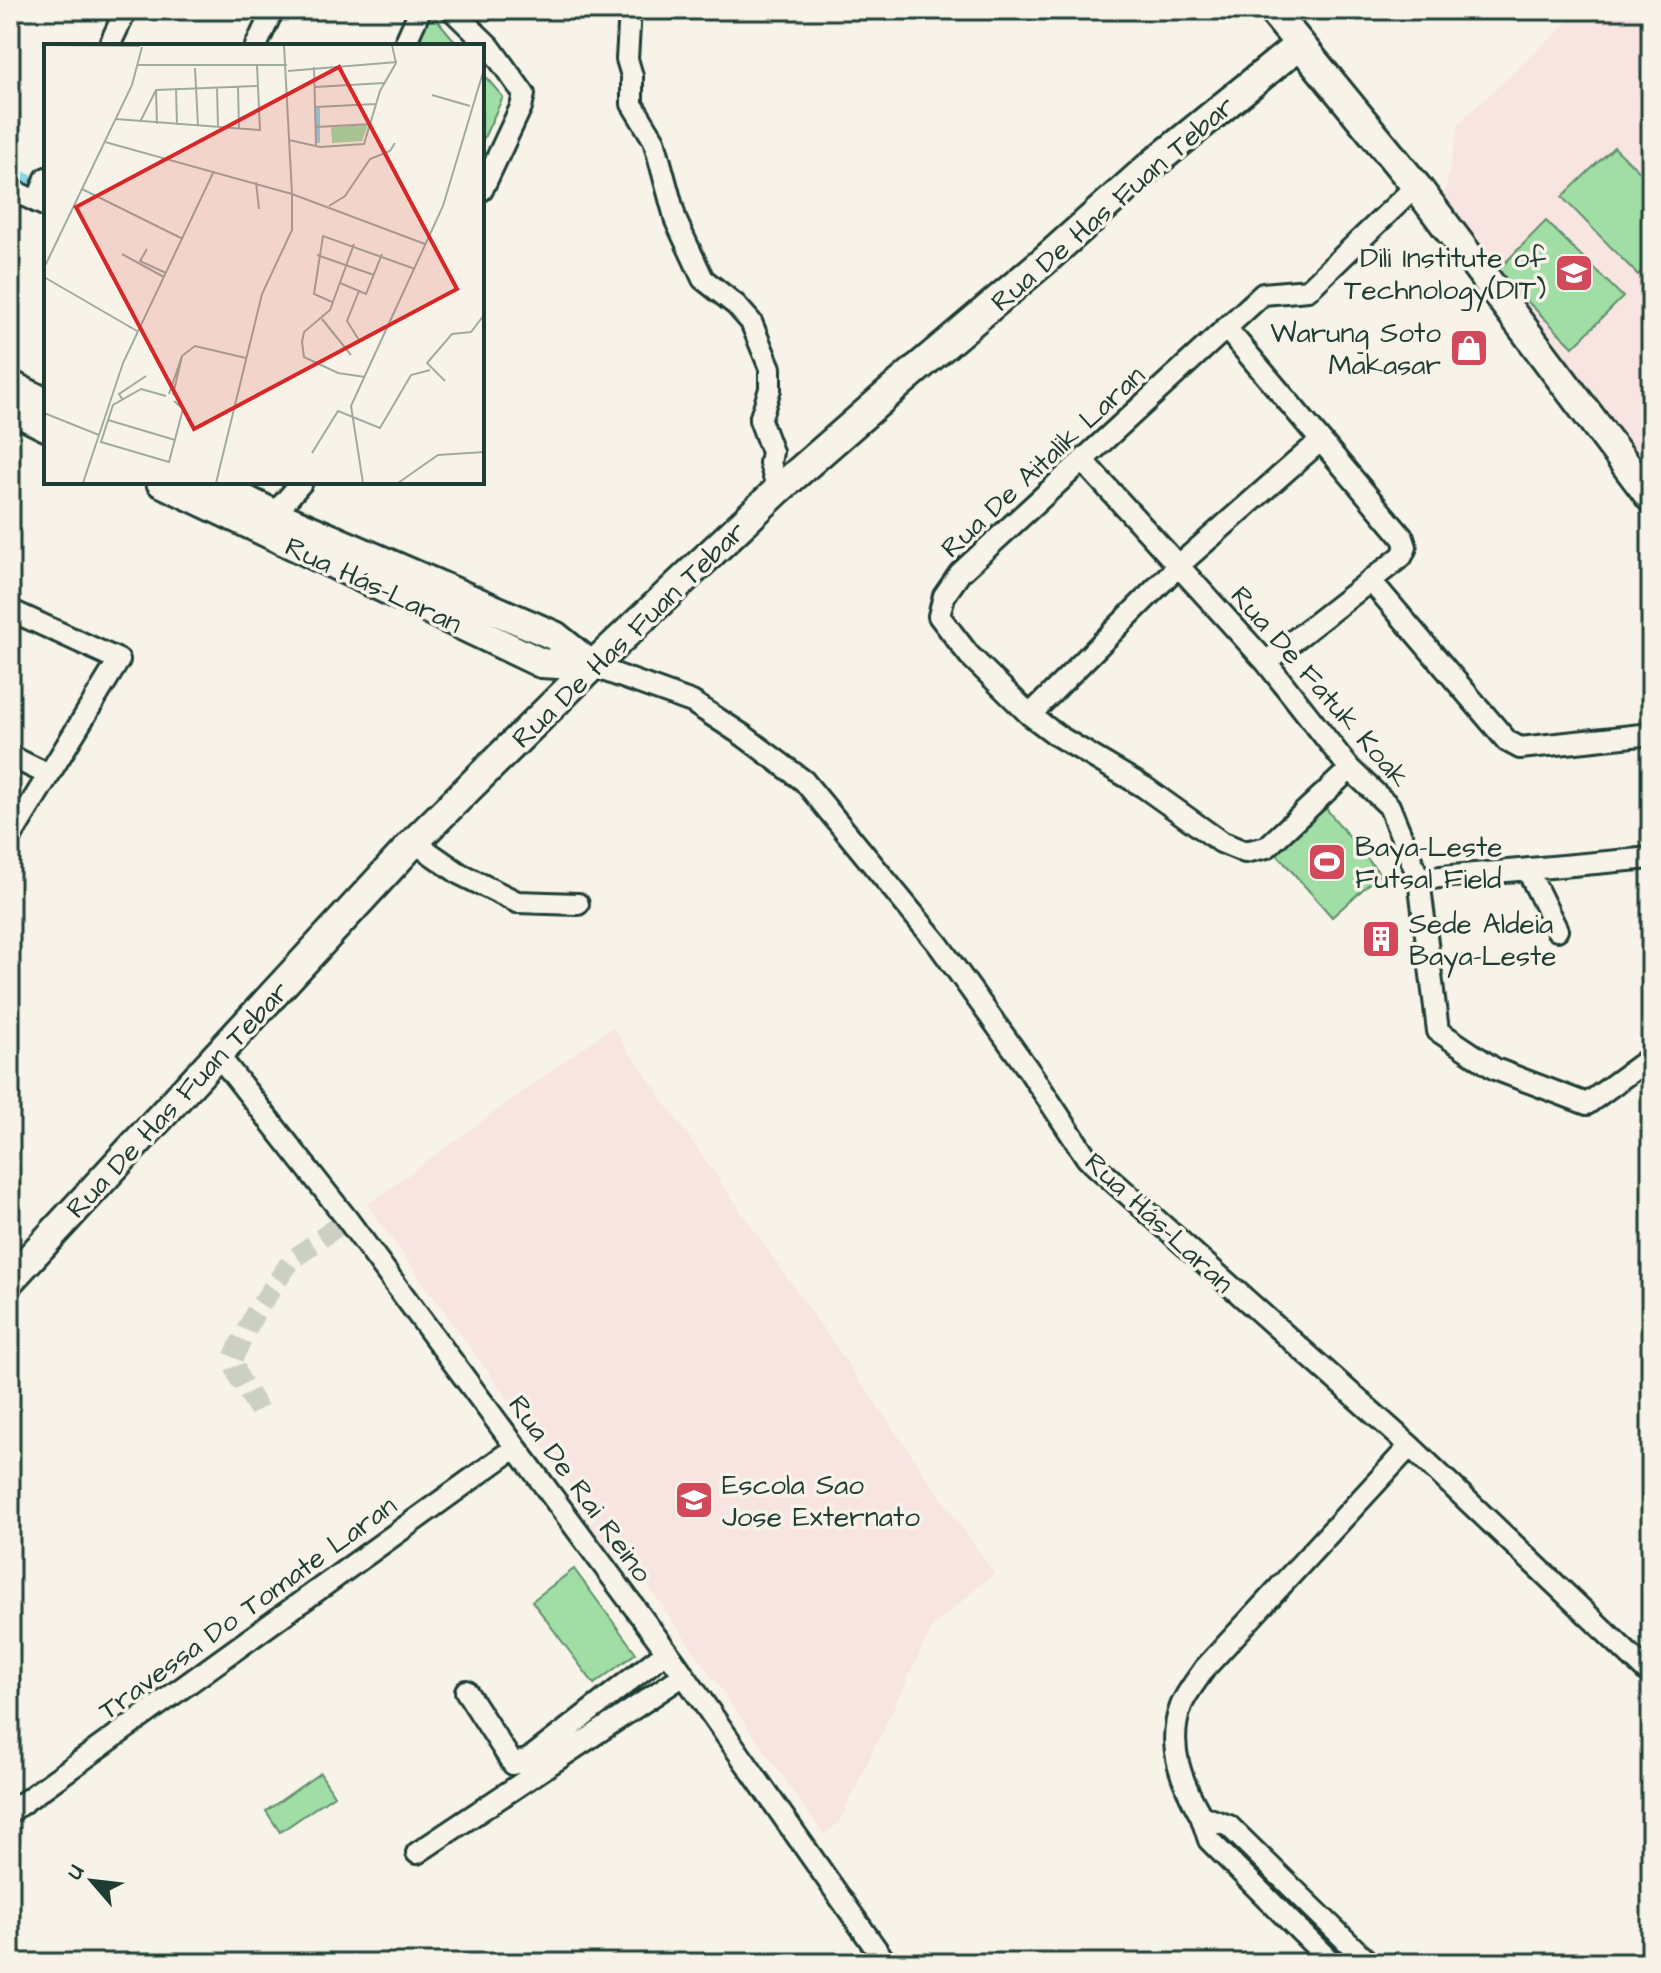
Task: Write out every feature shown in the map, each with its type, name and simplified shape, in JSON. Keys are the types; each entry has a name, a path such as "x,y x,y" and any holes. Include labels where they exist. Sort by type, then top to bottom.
{"street":[{"path":"110,44 126,10"},
{"path":"257,44 273,10"},
{"path":"405,44 420,10"},
{"path":"452,10 490,47 524,94 521,107 484,186"},
{"path":"630,10 627,59 632,76 632,104 654,140 676,221 703,279 736,305 751,322 770,368 770,389 760,420 772,452 770,463 778,490"},
{"path":"1272,10 1416,186 1651,498"},
{"name":"Rua De Has Fuan Tebar","path":"10,1280 414,842 592,666 778,490 1148,168 1300,44"},
{"name":"Rua De Aitalik Laran","path":"1350,769 1267,847 1245,852 1221,842 1144,787 1058,736 1030,715 969,655 939,616 944,596 960,573 1263,294 1308,290 1416,186"},
{"path":"10,189 42,204"},
{"path":"1226,328 1403,538 1406,547 1402,556 1266,662"},
{"path":"10,385 44,402"},
{"path":"10,408 44,425"},
{"path":"1030,715 1178,566 1320,441"},
{"name":"Rua De Fatuk Koak","path":"1083,461 1266,662 1350,769 1389,806 1419,879 1438,1031 1495,1069 1587,1104 1651,1057"},
{"name":"Rua Hás-Laran","path":"166,484 267,522 541,663 592,666 692,702 804,781 938,944 1087,1158 1410,1446 1651,1675"},
{"name":"Rua Hás-Laran","path":"211,484 267,522"},
{"path":"267,522 300,484"},
{"path":"1371,581 1507,741 1520,748 1651,734"},
{"path":"10,610 119,660 10,838"},
{"path":"10,756 49,775"},
{"path":"414,842 460,874 517,902 578,904"},
{"path":"1419,879 1651,858"},
{"path":"1528,871 1557,930"},
{"name":"Rua De Rai Reino","path":"218,1055 347,1219 667,1651 886,1963"},
{"path":"1332,1963 1209,1840 1201,1816 1184,1786 1174,1743 1181,1706 1205,1668 1410,1446"},
{"name":"Travessa Do Tomate Laran","path":"10,1812 516,1447"},
{"path":"466,1691 513,1764 529,1759 667,1651"},
{"path":"417,1853 684,1675"},
{"path":"1201,1816 1229,1826 1369,1963"}],"shaded area":[{"name":"Dili Institute of Technology(DIT)","path":"1581,10 1651,10 1651,473 1443,203 1459,123"},
{"path":"612,1027 994,1573 933,1626 839,1822 824,1835 624,1552 616,1558 588,1525 596,1520 367,1205"}],"green space":[{"path":"429,10 457,44 412,44"},
{"path":"484,75 503,97 484,138"},
{"path":"1614,147 1651,183 1651,262 1638,275 1562,197"},
{"path":"1546,221 1623,297 1573,347 1497,271"},
{"name":"Baya-Leste Futsal Field","path":"1323,805 1380,874 1332,917 1273,850"},
{"path":"574,1569 636,1653 594,1684 532,1601"},
{"path":"320,1773 334,1795 280,1832 266,1811"}],"waterway":[{"path":"10,176 44,192"}],"tunnel":[{"path":"259,1410 232,1360 255,1313 291,1261 347,1219"}],"place":[{"name":"Dili Institute of Technology(DIT)","path":"1574,273"},
{"name":"Warung Soto Makasar","path":"1469,348"},
{"name":"Baya-Leste Futsal Field","path":"1327,862"},
{"name":"Sede Aldeia Baya-Leste","path":"1381,939"},
{"name":"Escola Sao Jose Externato","path":"694,1500"}]}
